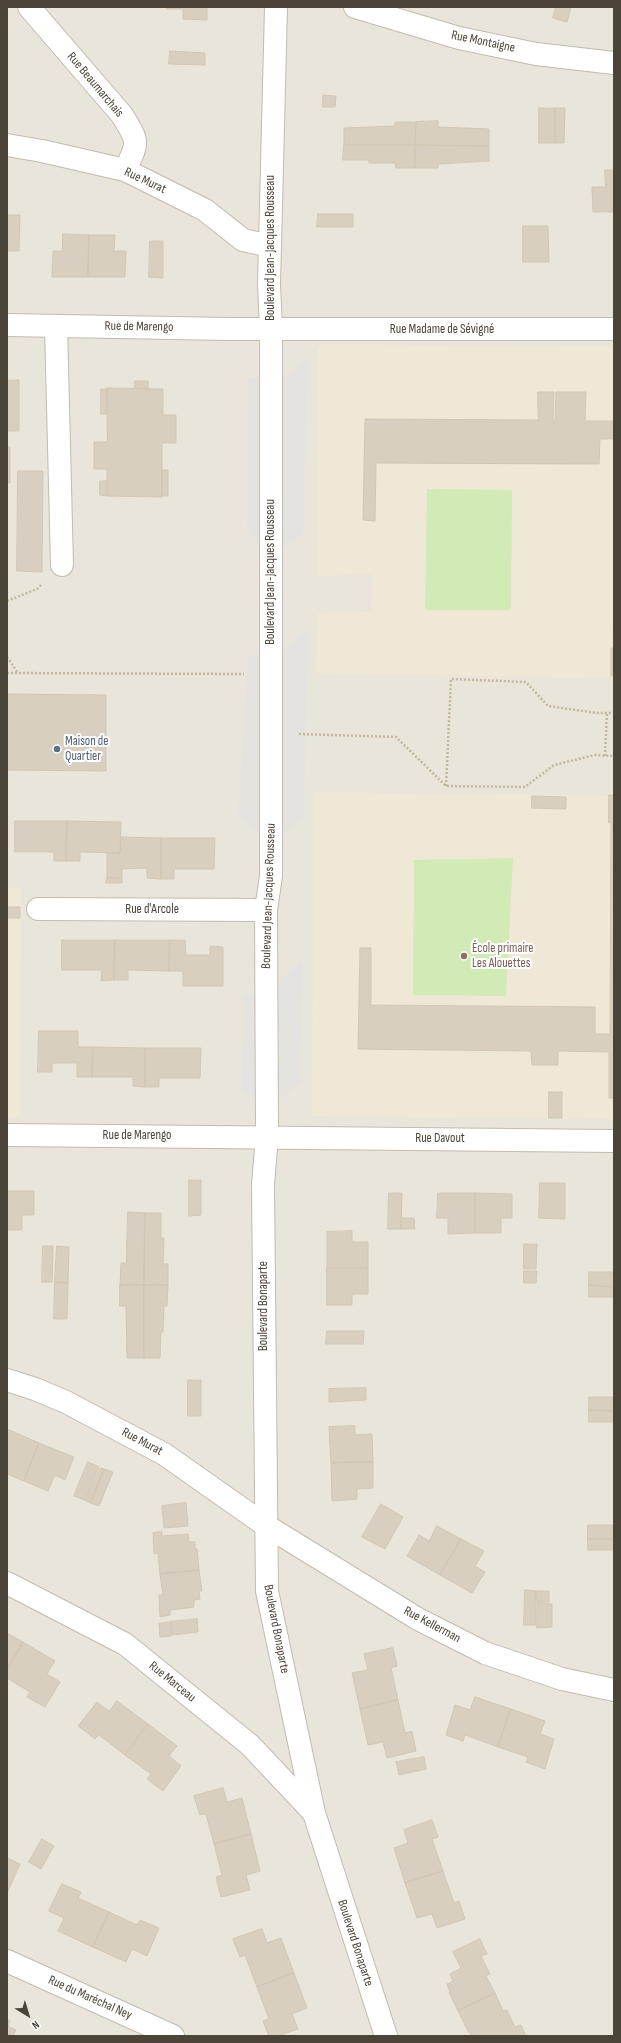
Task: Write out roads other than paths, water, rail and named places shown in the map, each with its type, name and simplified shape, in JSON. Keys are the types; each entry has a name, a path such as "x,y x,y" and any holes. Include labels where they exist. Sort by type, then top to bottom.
{"street":[{"name":"Rue Beaumarchais","path":"29,7 122,115 134,134 136,146 125,170"},
{"name":"Boulevard Jean-Jacques Rousseau","path":"267,1136 266,910 271,876 271,329 269,284 276,7"},
{"name":"Rue Montaigne","path":"355,7 459,38 536,54 614,63"},
{"name":"Rue Murat","path":"7,145 42,151 125,170 205,210 243,240 270,246"},
{"name":"Rue de Marengo","path":"7,325 271,329"},
{"path":"56,326 62,565"},
{"name":"Rue Madame de Sévigné","path":"271,329 614,329"},
{"name":"Rue d'Arcole","path":"38,909 266,910"},
{"name":"Rue de Marengo","path":"7,1136 267,1136"},
{"name":"Rue Davout","path":"267,1136 614,1141"},
{"name":"Boulevard Bonaparte","path":"267,1136 263,1185 265,1525 267,1591 314,1814 386,2036"},
{"name":"Rue Murat","path":"7,1380 66,1402 164,1454 265,1525"},
{"name":"Rue Kellerman","path":"265,1525 418,1619 485,1653 562,1679 614,1690"},
{"name":"Rue Marceau","path":"7,1583 125,1644 250,1745 314,1814"},
{"name":"Rue du Maréchal Ney","path":"7,1961 173,2036"}],"place":[{"name":"Maison de Quartier","path":"57,749"},
{"name":"École primaire Les Alouettes","path":"464,956"}]}
